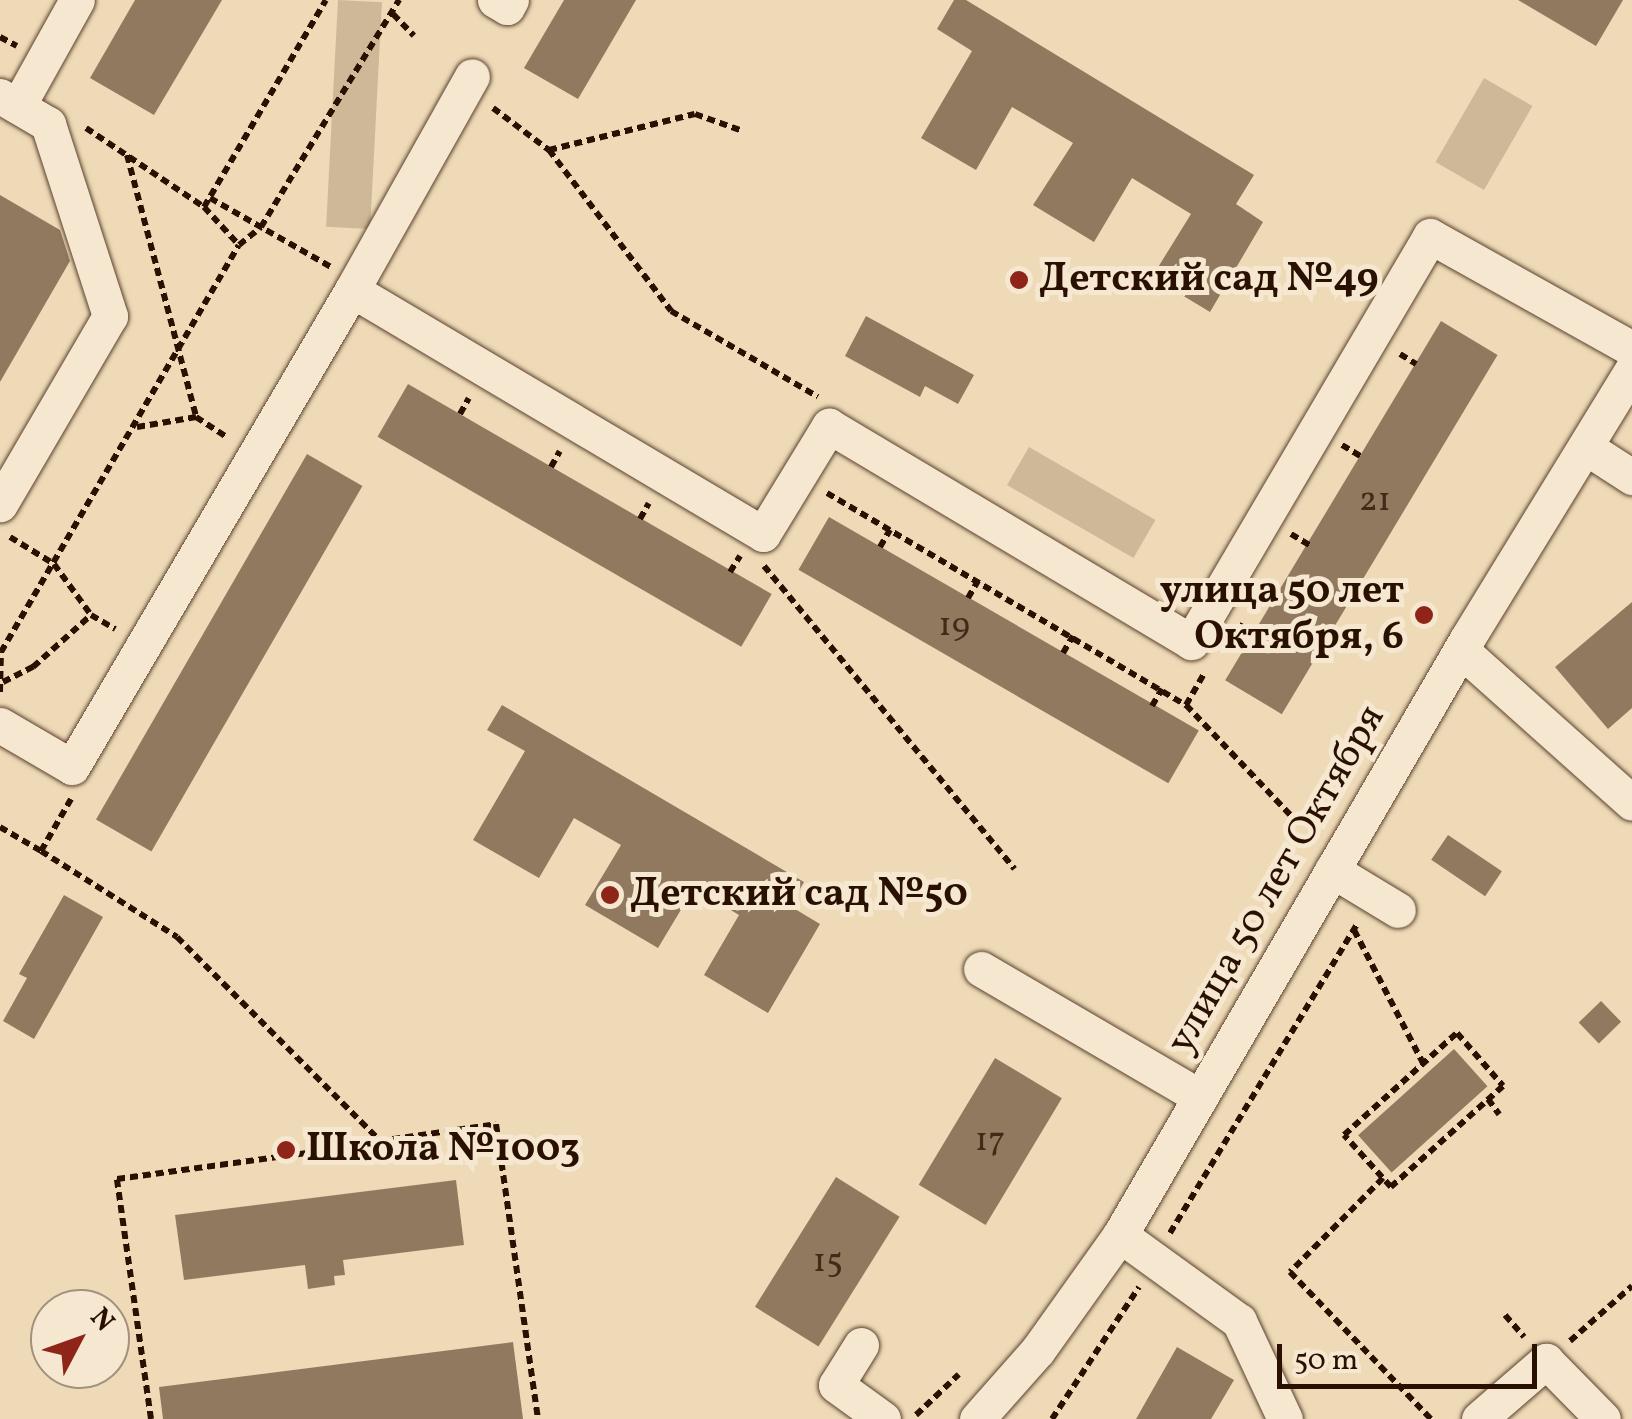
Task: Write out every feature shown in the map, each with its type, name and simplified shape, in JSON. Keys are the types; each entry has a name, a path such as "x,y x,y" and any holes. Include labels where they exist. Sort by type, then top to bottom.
{"street":[{"path":"5,520 110,316 48,124 9,101 77,0"},
{"path":"496,0 507,7 512,0"},
{"path":"0,725 72,768 352,290 472,76"},
{"path":"352,290 763,534 829,426 1191,642 1430,236 1632,348"},
{"name":"улица 50 лет Октября","path":"976,1419 1038,1350 1120,1235 1461,650 1632,370"},
{"path":"1587,448 1632,476"},
{"path":"1461,650 1632,803"},
{"path":"1332,870 1385,903"},
{"path":"981,969 1200,1096"},
{"path":"1120,1235 1239,1321 1285,1419"},
{"path":"861,1346 836,1384 883,1419"},
{"path":"1479,1419 1546,1361 1603,1419"}],"path":[{"path":"204,207 326,0"},
{"path":"0,692 1,652 180,352 239,245 261,227 398,0"},
{"path":"393,14 414,36"},
{"path":"472,76 486,104 549,150 671,311 817,395 829,426"},
{"path":"549,150 695,114 740,130"},
{"path":"196,417 127,154 204,207 239,245"},
{"path":"210,198 329,264 352,290"},
{"path":"460,414 471,394"},
{"path":"136,427 196,417 256,456"},
{"path":"1329,458 1346,427"},
{"path":"1337,443 1362,457"},
{"path":"550,467 562,448"},
{"path":"817,487 1186,705 1301,826"},
{"path":"640,519 651,500"},
{"path":"1278,546 1295,516"},
{"path":"5,520 54,564 91,614 144,646"},
{"path":"880,547 890,530"},
{"path":"1286,531 1311,546"},
{"path":"730,572 741,553"},
{"path":"779,553 769,569 1015,870"},
{"path":"968,598 978,581"},
{"path":"1243,607 1234,622 1260,636"},
{"path":"3,682 34,667 91,614"},
{"path":"1063,653 1073,636"},
{"path":"1186,705 1206,672"},
{"path":"1152,706 1162,689"},
{"path":"41,851 74,794"},
{"path":"0,826 177,937 380,1141 496,1124 538,1419"},
{"path":"1246,1102 1354,929 1385,903"},
{"path":"1354,929 1422,1064"},
{"path":"1457,1033 1503,1086 1488,1099 1392,1187 1344,1134 1457,1033"},
{"path":"1488,1099 1499,1114"},
{"path":"151,1419 117,1179 380,1143"},
{"path":"1383,1178 1290,1272 1431,1419"},
{"path":"1546,1361 1632,1286"},
{"path":"912,1419 959,1374"}],"shaded area":[{"path":"338,0 382,2 370,229 326,227"},
{"path":"1484,78 1532,106 1484,190 1436,162"},
{"path":"1029,447 1155,520 1133,558 1007,485"}],"building":[{"path":"135,0 222,0 154,115 90,78"},
{"path":"564,0 636,0 578,99 524,68"},
{"path":"954,0 966,0 1254,175 1236,204 1263,222 1210,312 1152,277 1191,214 1132,178 1094,242 1033,205 1073,143 1012,107 976,170 921,138 972,51 937,29"},
{"path":"1518,0 1623,0 1596,46"},
{"path":"0,195 60,230 70,261 0,382"},
{"path":"866,316 974,375 958,404 925,386 920,397 845,356"},
{"path":"1441,321 1498,355 1282,714 1225,680"},
{"path":"408,384 772,594 741,647 378,437"},
{"path":"307,454 362,486 151,851 96,819"},
{"path":"829,517 1199,730 1168,783 798,570"},
{"path":"1632,602 1632,708 1608,729 1555,667"},
{"path":"502,705 804,882 790,906 820,924 768,1013 704,975 739,915 694,888 658,948 585,905 621,845 574,818 539,878 473,840 525,751 487,730"},
{"path":"1448,835 1502,871 1485,896 1431,860"},
{"path":"64,895 103,917 34,1039 3,1021 27,978 19,974"},
{"path":"1601,1001 1621,1022 1599,1043 1579,1023"},
{"path":"1454,1049 1487,1086 1392,1172 1358,1135"},
{"path":"995,1058 1062,1098 986,1225 919,1185"},
{"path":"836,1177 900,1217 819,1346 755,1307"},
{"path":"456,1180 464,1245 343,1260 345,1275 334,1276 335,1285 308,1289 305,1265 184,1280 175,1215"},
{"path":"513,1342 523,1419 163,1419 159,1387"},
{"path":"1177,1347 1234,1380 1211,1419 1136,1419"}],"place":[{"name":"Детский сад №49","path":"1019,280"},
{"name":"улица 50 лет Октября, 6","path":"1424,615"},
{"name":"Детский сад №50","path":"610,895"},
{"name":"Школа №1003","path":"286,1150"}]}
